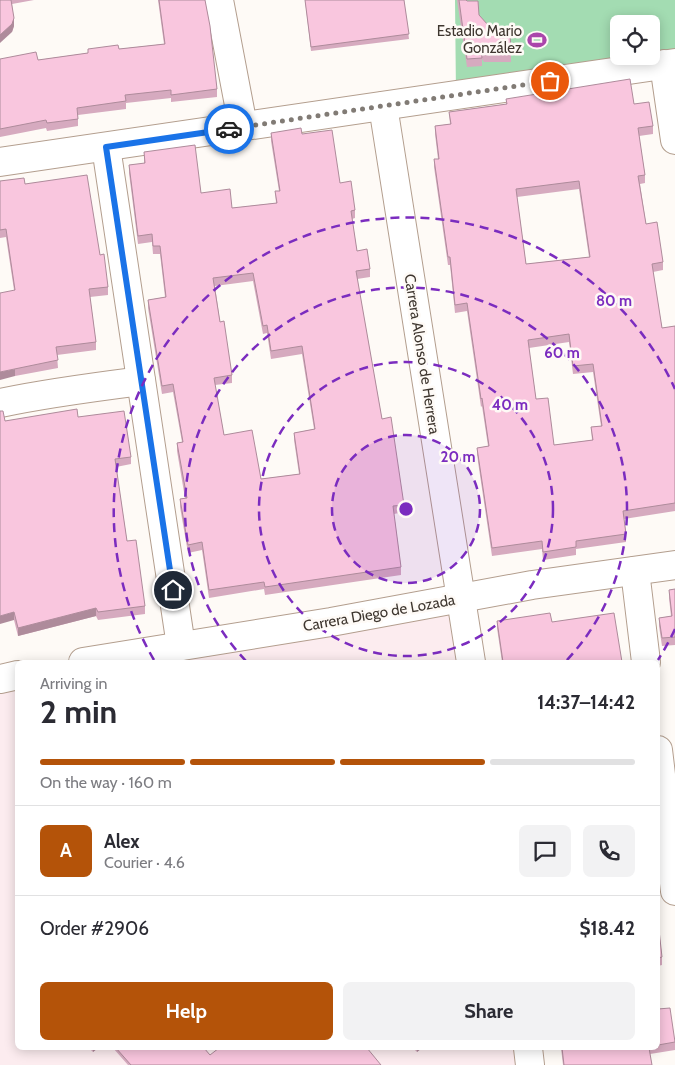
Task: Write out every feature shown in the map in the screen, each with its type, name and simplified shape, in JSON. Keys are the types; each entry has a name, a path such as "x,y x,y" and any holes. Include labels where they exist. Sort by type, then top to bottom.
{"street":[{"path":"219,0 243,126"},
{"path":"0,162 669,63 675,140"},
{"name":"Carrera Alonso de Herrera","path":"383,106 471,660"},
{"path":"106,147 182,646"},
{"path":"0,404 18,399 141,381"},
{"name":"Carrera Diego de Lozada","path":"95,660 331,622 532,585 675,565"},
{"path":"635,571 646,660"},
{"path":"0,679 15,676"},
{"path":"660,767 675,891"},
{"path":"528,1050 530,1065"}],"shaded area":[{"path":"460,598 471,660 95,660"},
{"path":"15,675 15,1050 528,1050 530,1065 0,1065 0,679"}],"green space":[{"name":"Estadio Mario González","path":"455,0 675,0 675,63 456,95"}],"building":[{"path":"0,0 11,0 14,18 12,24 0,35"},
{"path":"159,0 205,0 217,89 171,95 171,90 125,95 126,101 77,108 78,119 47,123 46,120 0,129 0,59 36,52 38,60 88,53 88,49 118,45 119,49 165,44"},
{"path":"305,0 404,0 409,34 311,47"},
{"path":"459,0 478,1 479,15 497,35 510,34 511,54 484,54 481,51 482,58 467,59"},
{"path":"630,79 634,104 649,102 653,126 638,128 645,175 638,176 646,224 657,222 663,262 652,264 662,328 675,326 675,503 623,511 626,534 576,541 576,547 543,552 542,541 492,548 477,448 489,446 482,398 467,303 455,305 450,257 448,257 434,159 439,159 435,126 451,124 449,112 507,104 506,99","holes":["579,181 590,257 526,264 516,189","569,334 573,366 593,364 602,426 591,427 593,440 554,445 548,398 536,399 528,340"]},
{"path":"301,128 302,134 332,130 340,183 351,181 355,210 351,211 357,251 367,249 370,269 356,271 382,419 391,417 404,505 393,506 401,567 265,587 264,582 209,590 202,542 188,545 180,499 187,498 177,443 183,442 173,384 162,386 148,300 166,297 160,246 153,246 152,234 138,236 129,165 145,163 144,152 195,145 201,193 230,189 232,208 277,203 275,191 280,191 271,133","holes":["253,273 263,326 267,325 271,351 302,346 315,429 294,433 300,474 261,479 252,430 224,435 214,378 232,375 224,321 220,322 213,278"]},
{"path":"87,175 100,255 104,254 108,287 89,289 96,342 56,347 58,360 0,372 0,293 15,290 6,229 0,230 0,181 24,178 25,184"},
{"path":"77,409 78,417 124,411 131,457 115,459 127,541 136,540 145,606 98,612 96,608 18,628 14,612 0,616 0,411 3,411 5,421"},
{"path":"675,589 675,637 662,638 659,618 672,616 669,590"},
{"path":"550,613 552,622 614,613 622,660 503,660 497,621"},
{"path":"660,939 662,957 660,958"},
{"path":"670,1008 675,1042 660,1045 660,1009"},
{"path":"118,1050 206,1050 210,1055 216,1050 369,1050 381,1065 131,1065"},
{"path":"562,1050 649,1050 652,1065 564,1065"}],"way so far":[{"path":"229,129 550,81"}],"place":[{"name":"Estadio Mario González","path":"537,40"}],"route":[{"path":"173,590 106,147 229,129"}]}
